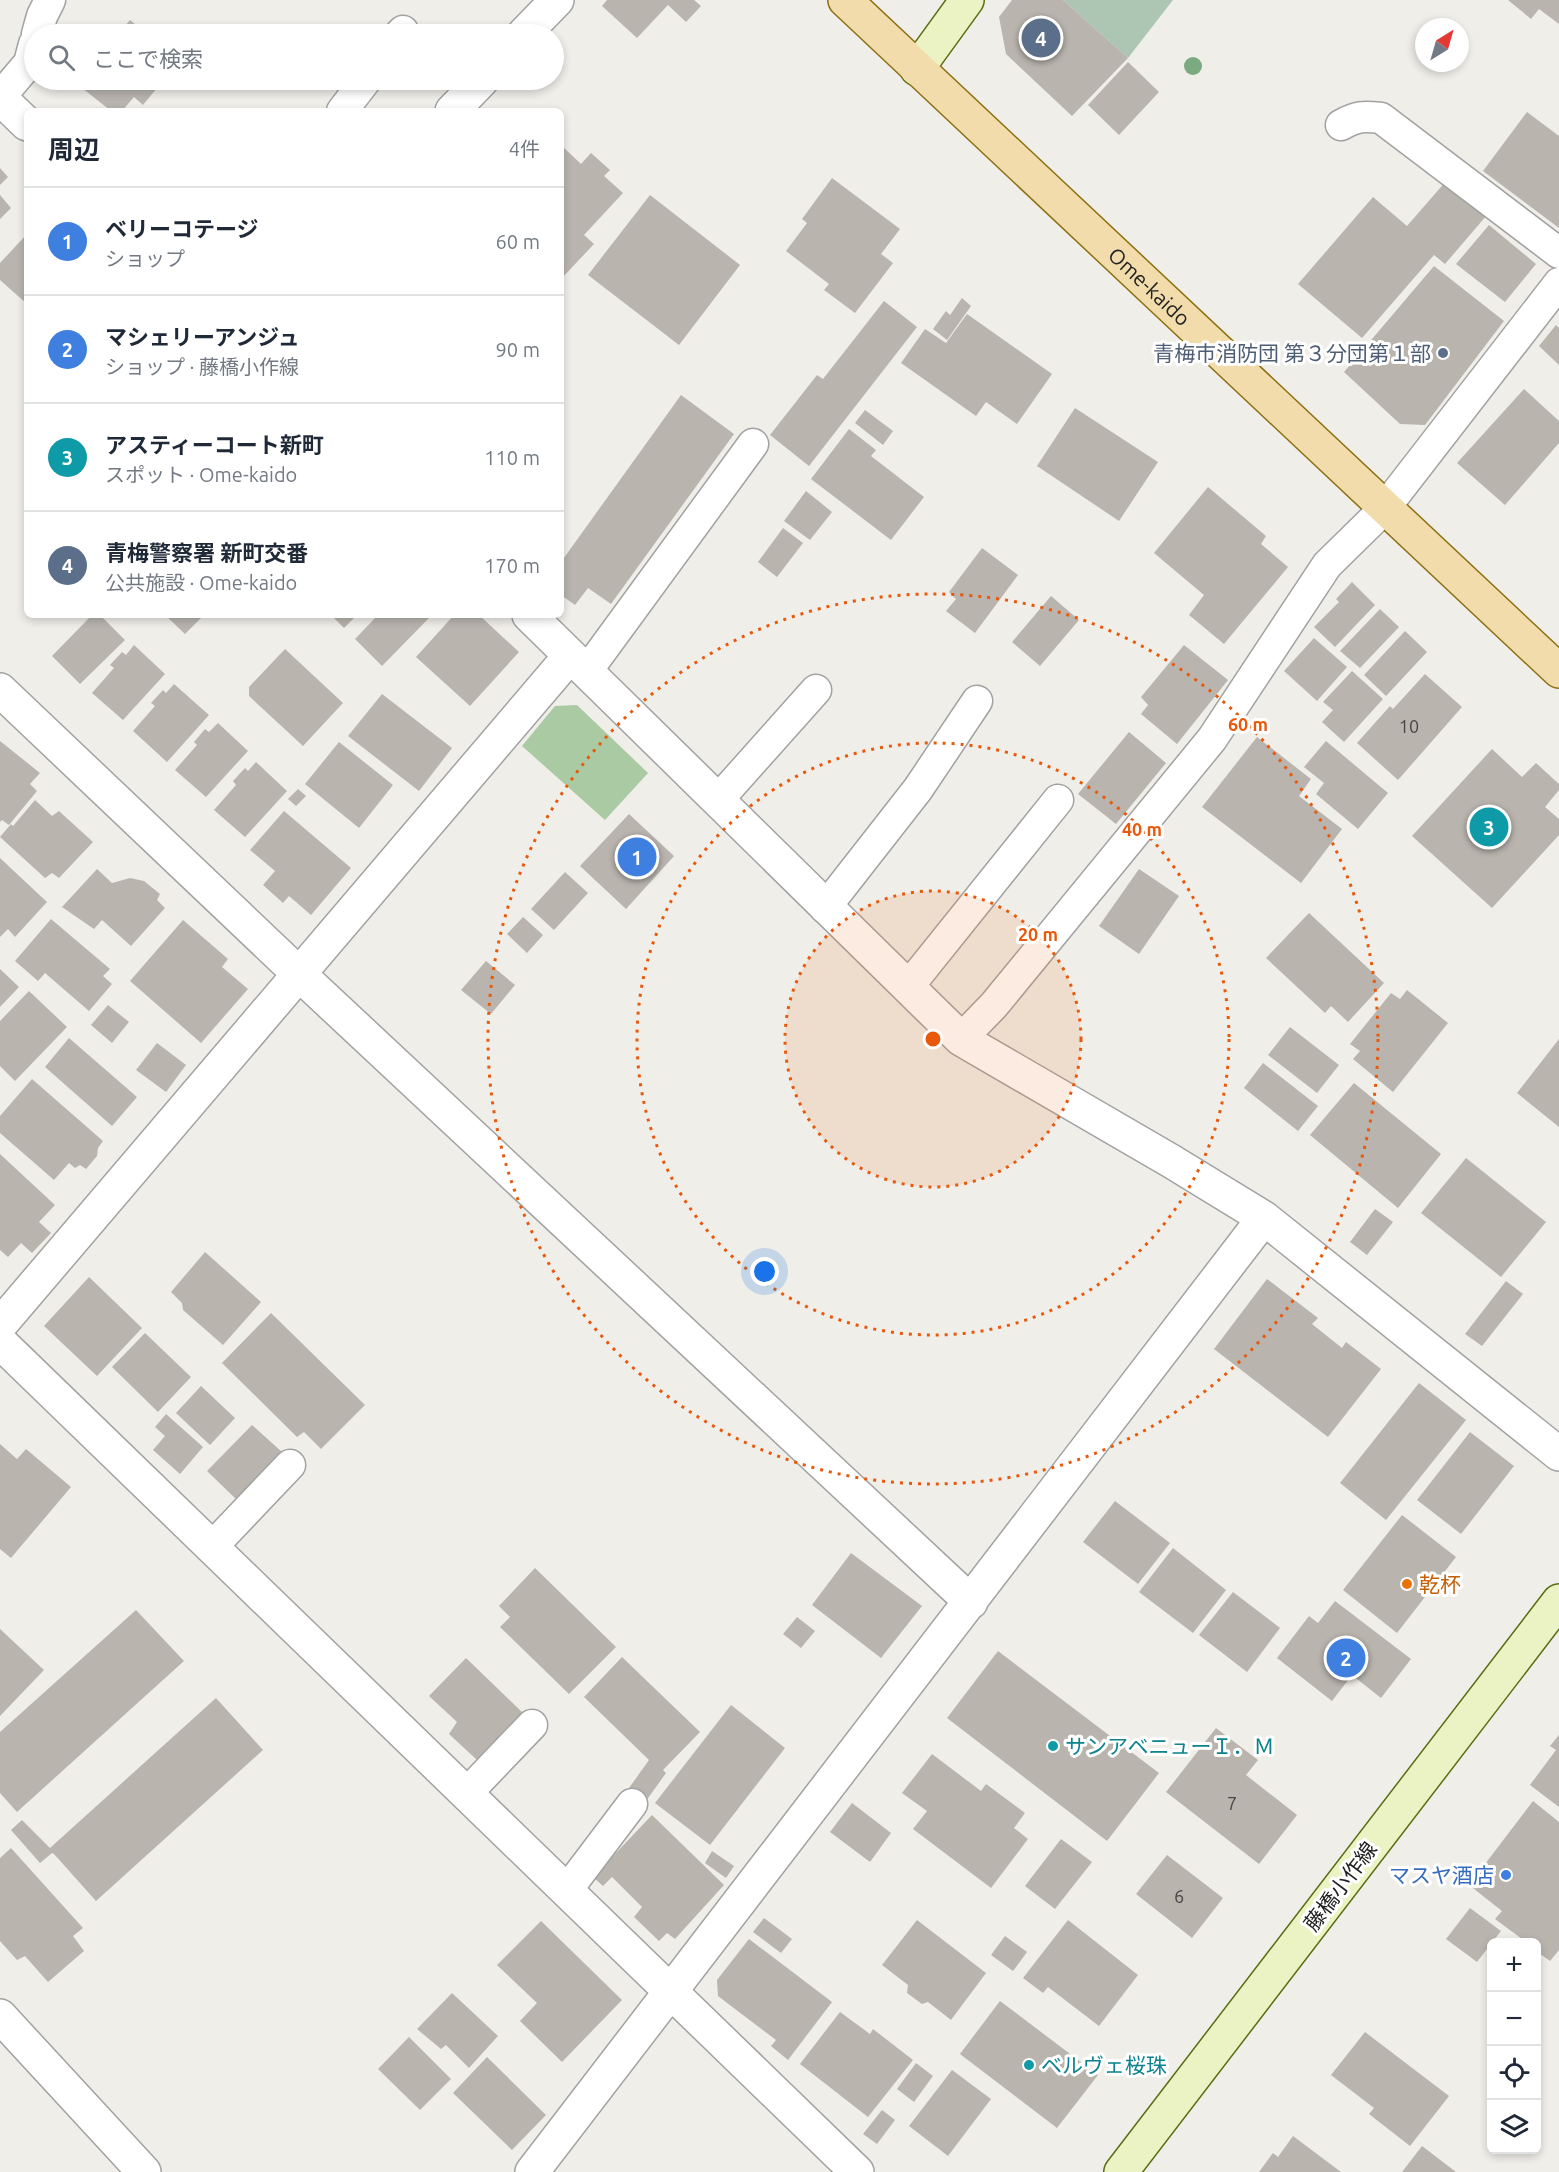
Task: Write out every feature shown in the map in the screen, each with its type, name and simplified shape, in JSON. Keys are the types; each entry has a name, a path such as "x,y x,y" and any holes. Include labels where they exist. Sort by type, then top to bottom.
{"main road":[{"name":"Ome-kaido","path":"845,0 1559,671"},
{"path":"917,69 967,0"},
{"name":"藤橋小作線","path":"1121,2172 1559,1601"}],"street":[{"path":"534,24 557,0"},
{"path":"455,108 472,90"},
{"path":"0,97 24,121"},
{"path":"532,618 961,1039 1264,1218 1559,1454"},
{"path":"0,1325 298,973 578,664"},
{"path":"0,690 298,973 970,1602"},
{"path":"532,2172 1264,1218"},
{"path":"0,1342 857,2172"},
{"path":"0,2016 144,2172"}],"lane":[{"path":"40,24 50,0"},
{"path":"0,97 24,69"},
{"path":"344,108 358,90"},
{"path":"1341,125 1354,117 1381,118 1559,254"},
{"path":"961,1039 994,1005 1212,739 1327,565 1384,509 1559,283"},
{"path":"578,664 753,444"},
{"path":"717,801 816,690"},
{"path":"825,908 918,789 977,701"},
{"path":"908,987 1058,800"},
{"path":"212,1547 290,1465"},
{"path":"466,1793 532,1725"},
{"path":"567,1890 632,1804"}],"green space":[{"path":"1063,0 1173,0 1128,58"},
{"path":"577,705 648,773 605,820 522,746 555,706"}],"building":[{"path":"607,0 694,0 701,6 686,22 668,5 637,38 602,6"},
{"path":"1012,0 1063,0 1128,58 1072,116 1006,54 999,17"},
{"path":"1508,0 1559,0 1559,24 1539,9 1531,19"},
{"path":"1128,62 1159,92 1119,135 1088,105"},
{"path":"85,90 155,90 143,105 134,97 125,108 107,108"},
{"path":"1527,112 1559,136 1559,228 1483,171"},
{"path":"564,148 581,164 591,153 610,170 604,176 623,193 584,235 594,244 564,276"},
{"path":"0,168 8,177 0,185"},
{"path":"832,178 900,229 881,254 893,263 855,313 824,290 829,284 786,251 807,223 802,219"},
{"path":"1447,180 1487,215 1445,264 1434,255 1362,338 1298,284 1373,197 1407,226"},
{"path":"0,195 11,208 0,219"},
{"path":"650,195 740,265 679,345 588,275"},
{"path":"1489,225 1536,264 1505,302 1456,264"},
{"path":"24,237 24,301 0,280 0,263"},
{"path":"1434,266 1504,321 1425,425 1400,424 1344,372"},
{"path":"962,298 971,306 947,340 933,329 946,311 950,315"},
{"path":"884,301 917,327 809,466 770,435 817,375 823,379"},
{"path":"967,314 1052,374 1017,424 986,402 976,416 901,363 925,329 946,343"},
{"path":"1556,325 1559,328 1559,365 1539,346"},
{"path":"1524,389 1559,421 1559,443 1505,505 1457,463"},
{"path":"681,395 734,434 611,604 588,588 575,605 564,597 564,558"},
{"path":"1075,408 1158,462 1119,521 1037,466"},
{"path":"865,410 893,431 883,445 855,423"},
{"path":"849,429 876,450 871,456 924,497 891,540 811,479"},
{"path":"1208,487 1266,536 1261,544 1288,567 1224,644 1189,615 1204,595 1154,553"},
{"path":"806,491 832,512 810,540 784,521"},
{"path":"783,528 803,543 777,577 758,562"},
{"path":"982,548 1018,575 975,633 946,611 956,599 949,592"},
{"path":"1352,582 1375,605 1335,647 1314,627 1339,602 1336,599"},
{"path":"1051,596 1079,620 1040,666 1012,642"},
{"path":"1380,609 1399,627 1360,668 1340,651"},
{"path":"89,618 103,618 125,640 80,684 52,656"},
{"path":"168,618 201,618 185,634"},
{"path":"334,618 354,618 344,628"},
{"path":"375,618 429,618 382,666 355,639"},
{"path":"451,618 482,618 519,652 470,706 416,657"},
{"path":"1405,631 1427,652 1386,696 1364,675"},
{"path":"1314,638 1347,667 1317,701 1284,671"},
{"path":"134,645 165,674 123,720 92,693 114,668 110,665 122,652 126,655"},
{"path":"1184,645 1228,680 1177,744 1141,714 1148,705 1141,697"},
{"path":"285,649 343,703 303,746 249,696 249,687"},
{"path":"1352,671 1383,699 1344,742 1322,722 1333,710 1323,702"},
{"path":"1425,674 1462,707 1398,780 1357,743 1390,706 1393,709"},
{"path":"174,684 209,715 167,762 133,731 155,706 151,703 163,690 166,693"},
{"path":"382,694 452,748 419,791 348,736"},
{"path":"218,723 248,751 206,797 175,770 197,745 194,742 205,729 209,732"},
{"path":"1129,732 1166,763 1116,824 1078,794"},
{"path":"1257,737 1311,779 1299,796 1342,829 1301,883 1202,807"},
{"path":"0,741 40,773 30,784 37,791 9,825 2,820 0,822"},
{"path":"1326,741 1388,793 1358,829 1316,794 1324,783 1304,767"},
{"path":"339,742 393,785 359,828 305,784"},
{"path":"1492,749 1522,777 1536,763 1559,784 1559,790 1545,807 1559,819 1559,835 1492,908 1412,836"},
{"path":"256,762 287,791 245,837 214,810 236,785 233,781 245,768 248,771"},
{"path":"298,789 306,796 296,806 288,799"},
{"path":"35,800 52,816 59,811 93,842 59,878 52,873 45,878 0,837 11,824 13,826"},
{"path":"284,811 351,868 311,915 289,896 283,903 263,885 275,871 250,850"},
{"path":"629,814 674,856 626,909 580,866"},
{"path":"0,858 47,902 15,937 8,929 0,937"},
{"path":"97,869 112,883 130,878 144,881 160,894 157,900 165,908 131,946 102,920 94,929 62,907"},
{"path":"1139,869 1179,896 1139,954 1099,926"},
{"path":"565,872 588,893 554,930 531,909"},
{"path":"1309,913 1384,983 1348,1022 1331,1006 1325,1013 1266,958"},
{"path":"523,917 543,935 527,953 507,934"},
{"path":"51,919 110,969 103,976 112,984 89,1011 45,973 38,981 15,961"},
{"path":"183,920 228,959 222,967 248,989 201,1043 130,981"},
{"path":"486,961 515,985 491,1014 461,990"},
{"path":"0,969 19,987 0,1007"},
{"path":"1407,990 1448,1023 1393,1092 1353,1059 1360,1051 1350,1044 1391,993 1400,999"},
{"path":"29,991 67,1027 15,1081 0,1066 0,1021"},
{"path":"108,1005 129,1022 112,1043 91,1025"},
{"path":"1290,1027 1339,1065 1317,1093 1268,1055"},
{"path":"69,1038 137,1097 112,1126 45,1067"},
{"path":"1559,1039 1559,1127 1517,1093"},
{"path":"157,1043 186,1065 166,1092 136,1070"},
{"path":"1263,1063 1318,1106 1298,1131 1244,1088"},
{"path":"32,1079 103,1141 98,1148 97,1156 86,1169 80,1165 75,1168 69,1163 54,1180 0,1133 0,1116"},
{"path":"1354,1083 1441,1154 1398,1208 1310,1135"},
{"path":"0,1154 55,1205 39,1222 51,1233 32,1253 21,1243 8,1257 0,1250"},
{"path":"1466,1158 1546,1222 1501,1277 1421,1213"},
{"path":"1375,1209 1393,1222 1367,1255 1350,1242"},
{"path":"205,1252 261,1302 223,1345 183,1310 182,1303 171,1292"},
{"path":"89,1277 142,1328 97,1376 44,1326"},
{"path":"1267,1279 1318,1318 1312,1324 1342,1348 1346,1342 1381,1369 1328,1437 1214,1349"},
{"path":"1506,1281 1523,1294 1482,1346 1465,1334"},
{"path":"271,1313 365,1405 321,1449 304,1432 297,1437 222,1363"},
{"path":"145,1333 191,1377 158,1412 112,1367"},
{"path":"1419,1383 1466,1420 1386,1520 1340,1483"},
{"path":"201,1386 235,1418 210,1445 176,1413"},
{"path":"166,1414 203,1447 180,1474 153,1450 165,1436 155,1427"},
{"path":"252,1425 282,1452 238,1501 207,1471"},
{"path":"1470,1432 1514,1466 1461,1534 1417,1500"},
{"path":"0,1444 17,1459 26,1449 71,1487 11,1558 0,1549"},
{"path":"1115,1501 1170,1543 1138,1584 1083,1542"},
{"path":"1402,1515 1456,1557 1397,1633 1343,1590"},
{"path":"1173,1548 1226,1590 1193,1633 1139,1592"},
{"path":"851,1553 922,1606 881,1658 812,1605"},
{"path":"535,1568 616,1647 569,1694 500,1627 510,1617 499,1606"},
{"path":"1233,1592 1280,1628 1247,1672 1199,1635"},
{"path":"1335,1601 1411,1659 1381,1698 1352,1675 1332,1701 1277,1658 1309,1616 1318,1623"},
{"path":"136,1610 184,1661 17,1812 0,1793 0,1732"},
{"path":"797,1617 815,1631 801,1648 783,1634"},
{"path":"0,1629 44,1670 0,1716"},
{"name":"サンアベニューＩ．Ｍ","path":"998,1651 1159,1773 1107,1841 947,1718"},
{"path":"622,1657 700,1732 663,1770 666,1773 646,1801 629,1788 649,1760 584,1697"},
{"path":"466,1658 522,1712 477,1760 449,1734 457,1722 429,1696"},
{"path":"216,1698 263,1750 96,1901 54,1854 52,1853 40,1863 11,1830 22,1820 50,1848"},
{"path":"731,1705 785,1748 710,1845 655,1803"},
{"path":"1216,1728 1258,1760 1246,1775 1297,1815 1259,1864 1166,1792"},
{"path":"1559,1735 1559,1807 1530,1785 1556,1750 1550,1746"},
{"path":"932,1754 981,1791 986,1784 1025,1813 1014,1828 1028,1839 991,1888 913,1829 927,1811 902,1793"},
{"path":"1533,1801 1559,1822 1559,1950 1550,1961 1541,1955 1541,1938 1521,1938 1495,1919 1502,1911 1469,1885"},
{"path":"852,1803 891,1833 870,1862 830,1832"},
{"path":"652,1815 724,1885 675,1939 667,1933 659,1941 634,1917 642,1907 612,1877 603,1886 593,1877"},
{"path":"1061,1839 1092,1862 1055,1909 1025,1886"},
{"path":"11,1848 83,1928 73,1936 84,1951 48,1982 25,1956 17,1960 0,1941 0,1858"},
{"path":"712,1851 734,1866 726,1878 705,1863"},
{"path":"1167,1855 1223,1898 1192,1938 1136,1894"},
{"path":"1470,1908 1501,1931 1496,1938 1487,1938 1487,1949 1477,1962 1446,1939"},
{"path":"764,1918 792,1939 781,1953 753,1932"},
{"path":"917,1920 986,1973 951,2020 928,2002 922,2004 907,1993 908,1985 882,1965"},
{"path":"1068,1920 1138,1975 1099,2026 1048,1987 1043,1993 1023,1978"},
{"path":"541,1921 622,2000 562,2062 520,2021 537,2003 497,1965"},
{"path":"1005,1936 1027,1952 1013,1971 991,1955"},
{"path":"749,1939 832,2002 788,2060 771,2046 776,2040 718,1996 717,1980"},
{"path":"452,1993 498,2036 469,2068 446,2045 441,2049 417,2029"},
{"name":"ベルヴェ桜珠","path":"1000,2001 1098,2075 1057,2128 960,2054"},
{"path":"840,2012 870,2034 873,2029 913,2060 868,2117 800,2064"},
{"path":"1365,2032 1449,2096 1410,2146 1369,2114 1374,2108 1331,2075"},
{"path":"409,2037 451,2079 420,2110 378,2069"},
{"path":"487,2057 546,2115 512,2150 453,2093"},
{"path":"916,2063 933,2076 914,2102 897,2089"},
{"path":"952,2070 991,2099 948,2156 909,2126"},
{"path":"882,2110 895,2120 877,2144 863,2134"},
{"path":"1293,2136 1341,2172 1259,2172 1273,2153 1278,2157"},
{"path":"1422,2146 1456,2172 1402,2172"}],"place":[{"name":"青梅警察署 新町交番","path":"1041,38"},
{"name":"青梅市消防団 第３分団第１部","path":"1443,353"},
{"name":"アスティーコート新町","path":"1489,827"},
{"name":"ベリーコテージ","path":"637,857"},
{"name":"乾杯","path":"1407,1584"},
{"name":"マシェリーアンジュ","path":"1346,1658"},
{"name":"サンアベニューＩ．Ｍ","path":"1053,1746"},
{"name":"マスヤ酒店","path":"1506,1875"},
{"name":"ベルヴェ桜珠","path":"1029,2065"}]}
